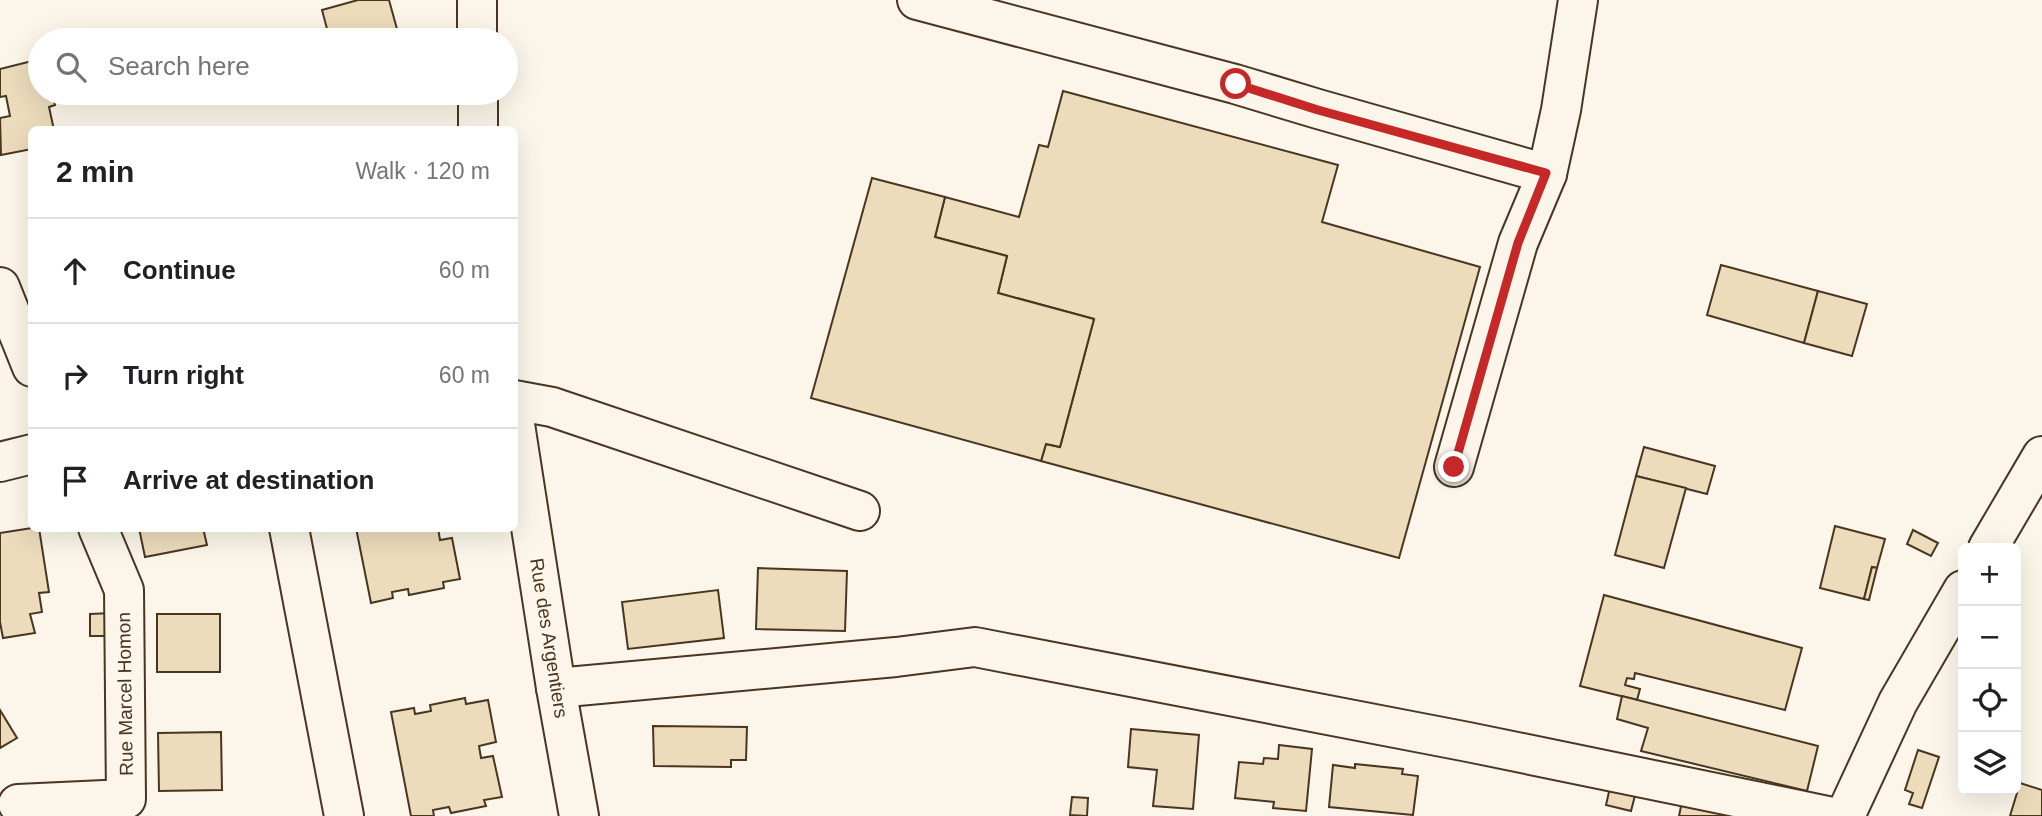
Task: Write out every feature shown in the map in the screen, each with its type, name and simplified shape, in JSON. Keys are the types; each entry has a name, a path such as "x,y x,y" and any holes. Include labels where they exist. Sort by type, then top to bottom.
{"street":[{"path":"477,0 477,28"},
{"path":"917,0 1236,84 1318,110 1546,173"},
{"path":"1454,467 1518,243 1546,173 1561,110 1578,0"},
{"path":"478,105 478,126"},
{"path":"0,287 28,357"},
{"path":"518,401 552,407 860,511"},
{"name":"Rue des Argentiers","path":"518,444 579,816"},
{"path":"0,461 28,455"},
{"path":"1991,543 2042,456"},
{"name":"Rue Marcel Homon","path":"18,804 126,799 124,590 100,532"},
{"path":"290,532 344,816"},
{"path":"1845,816 1898,702 1958,599"},
{"path":"556,688 896,657 975,647 1468,742 1828,816"}],"building":[{"path":"358,0 389,0 397,28 327,28 322,10"},
{"path":"28,62 28,105 55,105 49,107 53,126 28,126 28,150 1,155 0,118 10,116 6,96 0,97 0,69"},
{"path":"1063,91 1338,165 1322,222 1480,267 1399,558 1041,461 1046,444 1060,447 1094,319 998,293 1007,256 935,237 945,197 1019,217 1039,145 1048,147"},
{"path":"872,178 945,197 935,237 1007,256 998,293 1094,319 1060,447 1046,444 1041,461 811,398"},
{"path":"1721,265 1818,291 1804,343 1707,315"},
{"path":"1818,291 1867,304 1852,356 1804,343"},
{"path":"1644,447 1715,466 1707,494 1636,476"},
{"path":"1636,476 1686,488 1664,568 1615,555"},
{"path":"1835,526 1885,539 1877,568 1872,567 1864,599 1820,588"},
{"path":"28,529 28,532 40,532 49,592 39,593 42,612 30,614 35,633 3,638 0,622 0,533"},
{"path":"1913,530 1938,543 1931,556 1907,544"},
{"path":"140,532 204,532 207,545 145,557"},
{"path":"357,532 439,532 440,540 452,538 460,579 443,582 444,588 409,595 408,589 392,592 393,598 371,603"},
{"path":"1872,567 1877,568 1869,600 1864,599"},
{"path":"758,568 847,571 845,631 756,629"},
{"path":"718,590 724,638 628,649 622,602"},
{"path":"1604,595 1802,648 1785,710 1635,673 1634,679 1627,678 1625,685 1640,689 1637,700 1580,686"},
{"path":"112,613 112,636 90,636 90,614"},
{"path":"157,614 220,614 220,672 157,672"},
{"path":"1622,696 1818,746 1807,791 1641,751 1648,728 1617,719"},
{"path":"465,698 466,704 488,700 496,742 479,746 481,758 493,756 502,797 484,800 486,806 451,813 449,807 433,810 434,816 411,816 391,712 414,708 415,714 431,711 430,705"},
{"path":"0,710 17,738 0,748"},
{"path":"653,726 747,727 746,760 731,760 731,767 654,766"},
{"path":"1131,729 1199,735 1193,809 1153,806 1157,770 1128,767"},
{"path":"221,732 222,790 159,791 158,733"},
{"path":"1279,745 1312,749 1306,811 1273,808 1274,802 1235,798 1239,762 1263,764 1264,758 1278,759"},
{"path":"1918,750 1939,757 1922,808 1909,804 1913,793 1905,790"},
{"path":"1355,764 1403,769 1402,774 1418,776 1413,815 1329,807 1333,765 1355,768"},
{"path":"1613,774 1639,780 1631,811 1606,805"},
{"path":"2021,783 2042,790 2042,816 2010,816 2016,795 2021,795"},
{"path":"1684,792 1735,816 1679,816"},
{"path":"1072,797 1088,798 1087,816 1070,815"}],"route":[{"path":"1236,84 1318,110 1546,173 1518,243 1454,467"}]}
